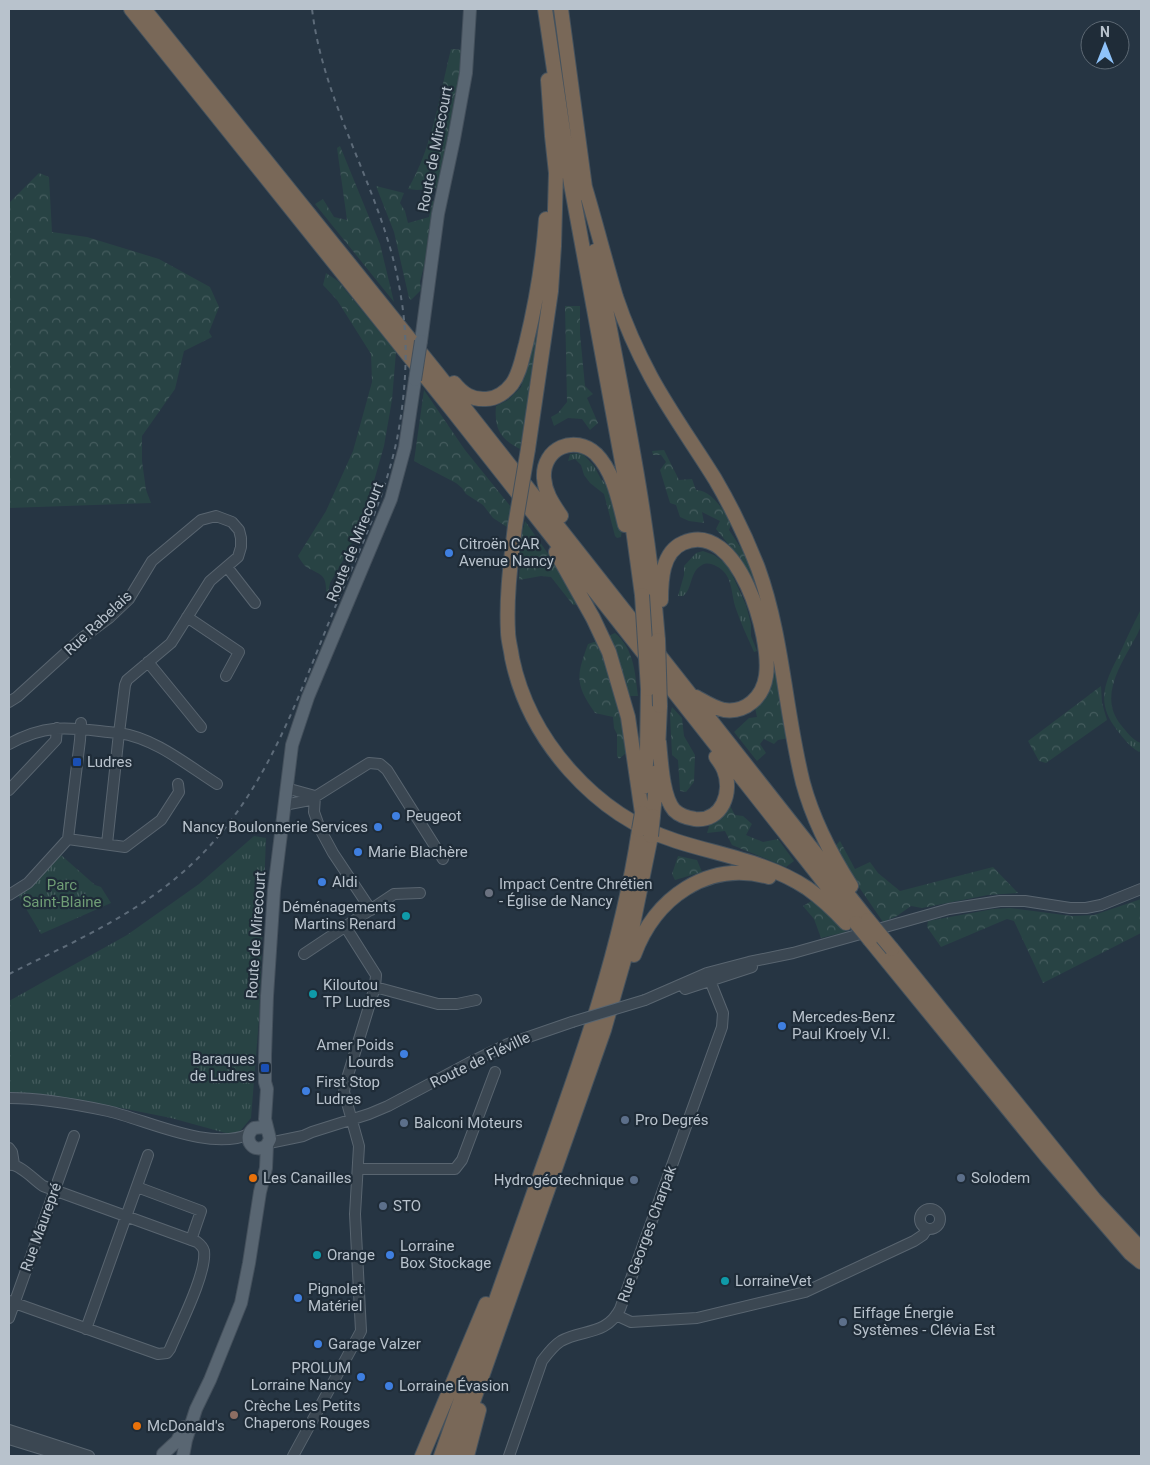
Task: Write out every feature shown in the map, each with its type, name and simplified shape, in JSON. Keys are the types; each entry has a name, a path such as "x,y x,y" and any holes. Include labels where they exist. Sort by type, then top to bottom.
{"highway":[{"path":"131,9 671,687 862,922 892,949 1094,1199 1141,1249"},
{"path":"144,9 599,576 690,693 862,922"},
{"path":"544,9 571,184 636,547 642,595 648,689 648,814"},
{"path":"544,9 556,173 552,273 508,586 508,633 516,678 533,720 551,746 573,775 611,807 646,830 675,841 744,860 778,873 806,887 826,902 862,922"},
{"path":"561,9 585,188 641,498 659,618"},
{"path":"425,358 440,367 462,393 476,400 490,399 503,394 512,383 519,370 530,325 543,254 552,136"},
{"path":"585,188 616,297 633,341 670,410 715,479 739,524 758,569 778,640 804,784 817,824 830,853 861,902 862,922 867,941 1076,1191 1130,1253 1141,1262"},
{"path":"599,576 588,555 553,504 548,492 544,477 546,463 561,446 575,444 587,447 597,455 610,475 626,531 636,547"},
{"path":"535,514 593,618 609,652 628,717 648,814"},
{"path":"454,1456 612,1003 630,938 659,742 658,640 662,577 666,562 676,548 687,541 706,540 720,547 729,555 744,580 756,611 765,643 767,658 766,678 756,699 742,708 724,710 690,693"},
{"path":"659,742 664,784 674,810 687,818 700,820 712,816 722,808 728,784 724,769 671,687"},
{"path":"441,1456 586,1048 608,976 645,833"},
{"path":"612,1003 623,986 640,939 646,928 657,912 683,890 706,879 734,872 762,875 806,887"},
{"path":"422,1456 500,1273 515,1247"},
{"path":"467,1456 508,1317 516,1279"}],"main road":[{"name":"Route de Mirecourt","path":"183,1456 196,1409 213,1373 241,1303 260,1192 260,1138 265,1119 267,1088 266,1020 274,890 292,746 308,697 377,536 396,484 405,447 438,214 466,73 470,9"},
{"name":"Route de Mirecourt","path":"163,1456 177,1441 190,1415 196,1409"}],"street":[{"name":"Rue Rabelais","path":"9,702 17,697 82,638 109,618 129,599 152,561 206,517 216,516 227,519 239,530 242,542 240,552 235,560 210,581 171,643 131,676 125,685 106,844"},
{"path":"227,567 255,604"},
{"path":"187,618 239,652 226,676"},
{"path":"148,662 201,727"},
{"path":"9,895 28,883 68,839 81,726"},
{"path":"9,744 33,733 57,728 81,726 119,733 154,744 217,784"},
{"path":"9,790 56,740 57,728"},
{"path":"284,806 304,802 369,763 380,764 387,770 443,859"},
{"path":"68,839 125,847 161,820 179,792 178,784"},
{"path":"286,788 315,796"},
{"path":"315,796 316,820 333,853 371,910"},
{"name":"Route de Fléville","path":"9,1098 42,1100 96,1108 205,1138 233,1139 303,1136 353,1120 388,1106 508,1044 650,998 674,986 758,966 793,953 961,906 991,901 1008,901 1086,908 1101,905 1141,889"},
{"path":"304,954 394,894 420,893"},
{"path":"292,1456 361,1332 355,1214 359,1146 344,1092 375,987 376,975 345,926"},
{"name":"Rue Georges Charpak","path":"509,1456 542,1361 548,1352 563,1340 598,1330 616,1315 722,1027 723,1013 708,977"},
{"path":"375,987 438,1004 457,1004 476,1000"},
{"path":"359,1169 455,1169 462,1160 495,1072"},
{"name":"Rue Maurepré","path":"9,1318 11,1302 74,1136"},
{"path":"9,1148 11,1164 54,1191 191,1240 201,1245 204,1251 200,1277 167,1353 158,1354 11,1302"},
{"path":"86,1329 148,1155"},
{"path":"137,1187 201,1211 191,1240"},
{"path":"616,1315 631,1322 697,1318 805,1292 914,1241 923,1235 927,1229"},
{"path":"9,1430 89,1456"},
{"path":"9,1439 64,1456"}],"green space":[{"path":"451,49 463,50 462,66 439,188 408,189 424,156 439,103"},
{"path":"340,146 380,244 394,302 315,204 323,199 334,217 347,220 337,148"},
{"path":"39,173 49,177 52,232 87,237 159,259 210,287 219,307 209,332 212,337 184,351 175,389 142,436 142,461 146,490 151,503 9,508 9,203"},
{"path":"376,186 404,193 400,203 405,211 408,223 429,217 432,201 436,202 428,251 420,282 421,290 411,300 394,232"},
{"path":"326,273 338,281 396,352 392,400 384,446 370,495 349,550 330,583 328,593 326,592 323,577 305,566 298,556 326,511 353,451 372,382 371,354 337,300 323,285"},
{"path":"565,306 580,306 580,334 585,386 593,394 587,398 598,423 590,430 582,419 568,418 554,426 551,417 558,413 567,402"},
{"path":"538,316 542,317 520,449 503,437 497,427 496,406 508,400 521,387"},
{"path":"424,390 465,450 511,507 507,527 493,518 483,505 466,494 456,483 414,461"},
{"path":"664,450 679,480 692,479 696,490 707,493 712,497 732,522 729,530 747,557 760,585 789,738 778,740 774,744 764,739 760,744 766,753 757,761 734,732 749,718 757,717 755,708 768,689 753,585 742,561 716,529 720,521 702,512 704,523 689,521 680,517 676,505 670,503 660,470 666,462 661,455 653,455 652,451"},
{"path":"582,453 609,487 622,530 621,537 617,538 615,536 604,494 590,483 584,475 581,465 575,459 568,461 570,454"},
{"path":"525,521 568,582 579,604 573,605 551,577 541,576 519,580 521,537"},
{"path":"703,551 714,555 725,563 731,572 746,605 751,624 751,636 757,651 754,652 736,609 729,579 722,570 711,564 702,565 695,572 686,593 683,596 678,596 684,575 684,566 696,553"},
{"path":"1141,609 1140,629 1117,673 1111,694 1115,715 1121,725 1130,736 1141,743 1141,751 1139,752 1117,730 1106,710 1104,700 1107,681"},
{"path":"615,633 630,654 638,696 630,696 608,636"},
{"path":"597,641 624,722 626,753 619,759 617,756 617,734 614,728 613,717 595,713 581,687 581,665 588,644"},
{"path":"1101,686 1102,703 1107,720 1046,763 1039,761 1028,741"},
{"path":"672,707 682,718 684,736 695,755 694,782 686,792 680,791 678,760 672,755 670,715"},
{"path":"730,806 735,815 743,816 752,824 746,835 763,842 778,839 794,861 786,867 732,845 725,831 707,833 710,823"},
{"path":"254,836 266,838 259,1019 251,1118 241,1130 233,1135 171,1118 76,1099 9,1092 9,1001 127,935 199,884"},
{"path":"840,841 855,869 870,862 878,873 900,891 993,867 1018,893 988,895 922,908 911,906 897,916 883,922 852,877 835,846"},
{"name":"Parc Saint-Blaine","path":"61,855 95,885 101,887 111,903 41,934 18,895 31,887"},
{"path":"678,856 697,860 702,872 675,880 672,874"},
{"path":"1141,899 1141,933 1043,983 1014,921 1007,919 941,947 927,927 928,921 993,909 1010,908 1072,916 1094,915"},
{"path":"813,900 840,924 846,932 821,938 814,919 803,906"}],"railway":[{"path":"9,974 82,938 152,897 194,862 220,835 242,806 261,774 294,708 386,482 397,439 403,404 406,350 401,297 393,260 382,224 329,82 319,46 312,9"}],"place":[{"name":"Citroën CAR Avenue Nancy","path":"449,553"},
{"name":"Ludres","path":"77,762"},
{"name":"Peugeot","path":"396,816"},
{"name":"Nancy Boulonnerie Services","path":"378,827"},
{"name":"Marie Blachère","path":"358,852"},
{"name":"Aldi","path":"322,882"},
{"name":"Impact Centre Chrétien - Église de Nancy","path":"489,893"},
{"name":"Déménagements Martins Renard","path":"406,916"},
{"name":"Kiloutou TP Ludres","path":"313,994"},
{"name":"Mercedes-Benz Paul Kroely V.I.","path":"782,1026"},
{"name":"Amer Poids Lourds","path":"404,1054"},
{"name":"Baraques de Ludres","path":"265,1068"},
{"name":"First Stop Ludres","path":"306,1091"},
{"name":"Pro Degrés","path":"625,1120"},
{"name":"Balconi Moteurs","path":"404,1123"},
{"name":"Les Canailles","path":"253,1178"},
{"name":"Solodem","path":"961,1178"},
{"name":"Hydrogéotechnique","path":"634,1180"},
{"name":"STO","path":"383,1206"},
{"name":"Orange","path":"317,1255"},
{"name":"Lorraine Box Stockage","path":"390,1255"},
{"name":"LorraineVet","path":"725,1281"},
{"name":"Pignolet Matériel","path":"298,1298"},
{"name":"Eiffage Énergie Systèmes - Clévia Est","path":"843,1322"},
{"name":"Garage Valzer","path":"318,1344"},
{"name":"PROLUM Lorraine Nancy","path":"361,1377"},
{"name":"Lorraine Évasion","path":"389,1386"},
{"name":"Crèche Les Petits Chaperons Rouges","path":"234,1415"},
{"name":"McDonald's","path":"137,1426"}]}
